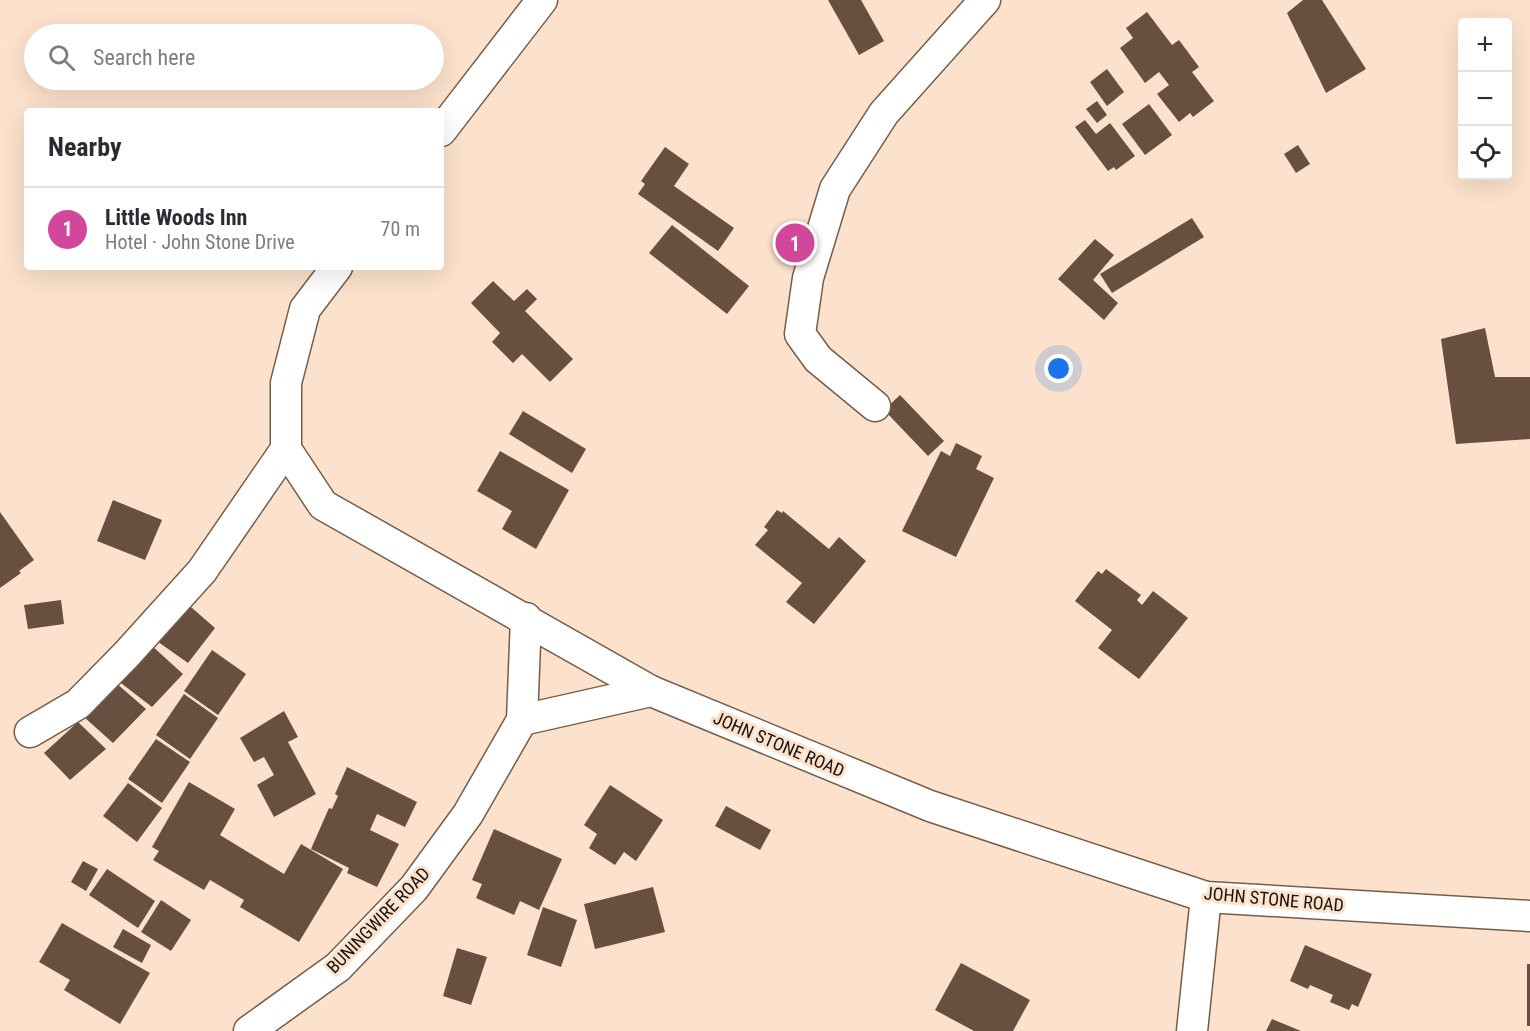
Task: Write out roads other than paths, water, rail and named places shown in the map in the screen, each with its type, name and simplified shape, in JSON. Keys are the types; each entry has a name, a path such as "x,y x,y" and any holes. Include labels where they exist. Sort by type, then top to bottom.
{"street":[{"path":"444,127 542,0"},
{"path":"874,406 818,359 800,334 808,278 835,189 884,113 985,0"},
{"path":"30,732 78,704 128,654 194,580 229,534 286,449 286,383 305,309 335,270"},
{"name":"JOHN STONE ROAD","path":"286,449 323,505 651,690 930,806 1206,897 1530,916"},
{"name":"BUNINGWIRE ROAD","path":"249,1031 338,967 414,888 468,814 522,720 526,618"},
{"path":"522,720 651,690"},
{"path":"1192,1031 1206,897"}],"place":[{"name":"Little Woods Inn","path":"795,243"}]}
